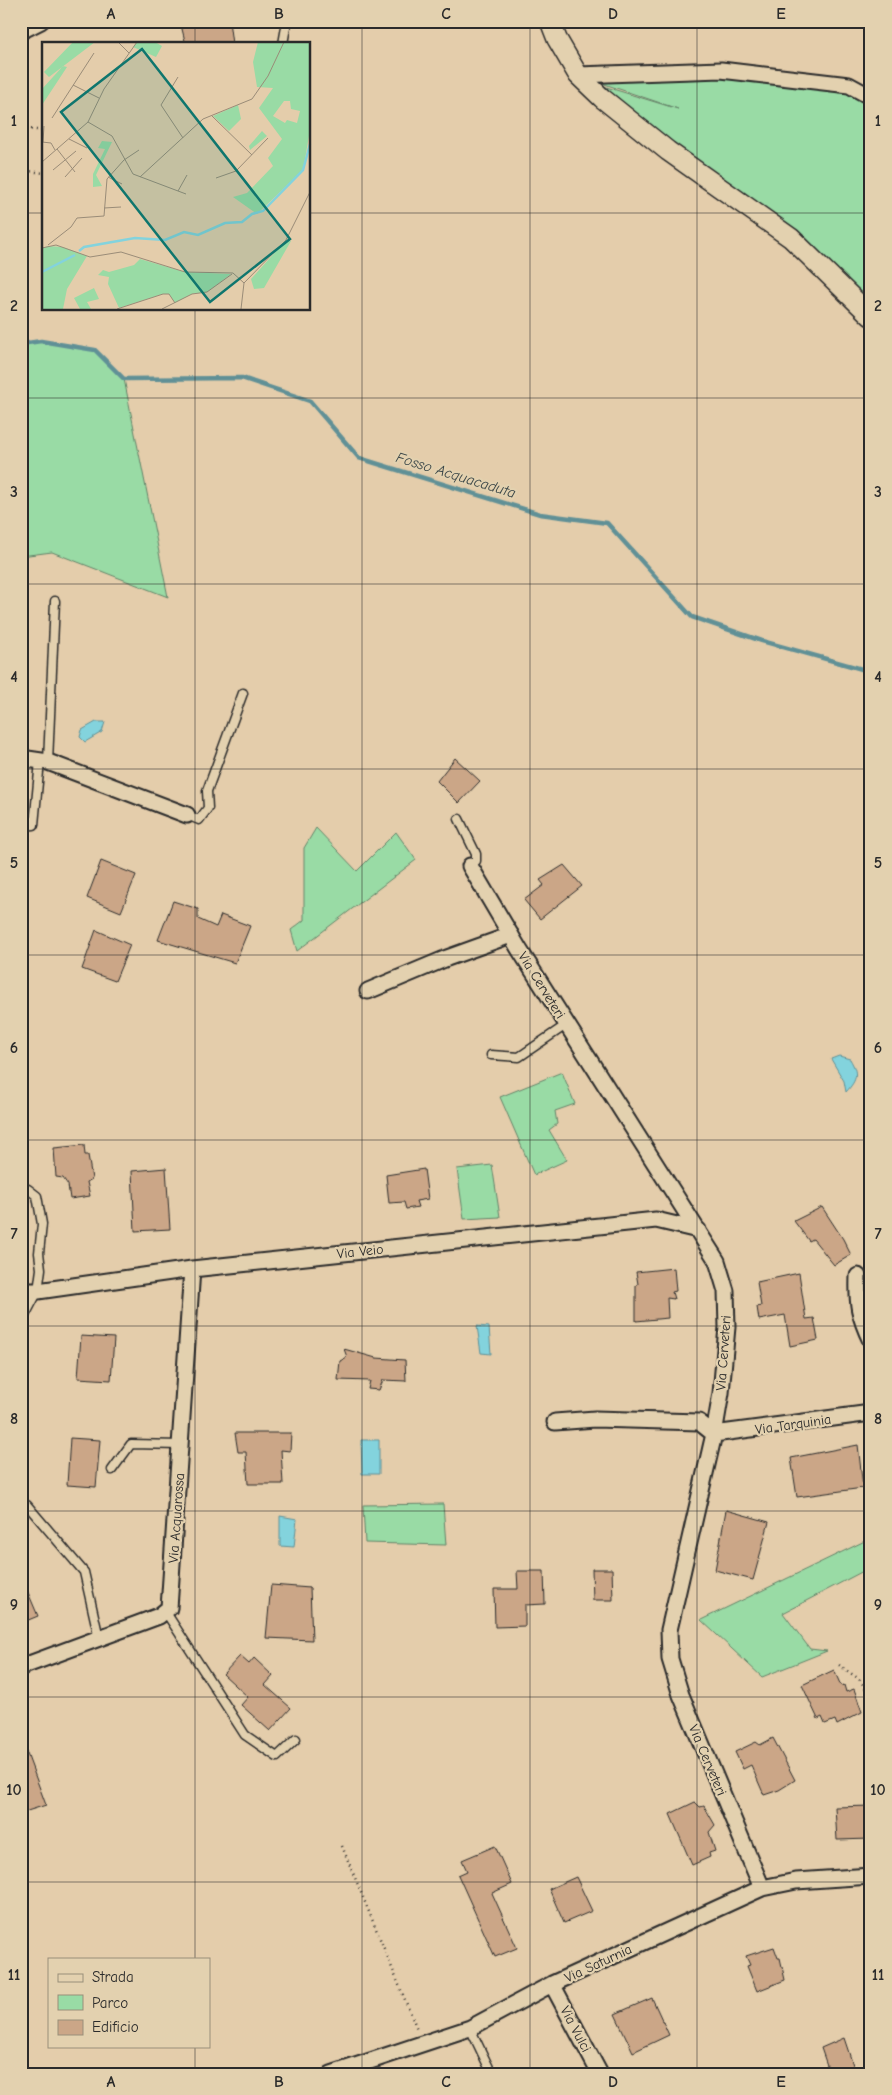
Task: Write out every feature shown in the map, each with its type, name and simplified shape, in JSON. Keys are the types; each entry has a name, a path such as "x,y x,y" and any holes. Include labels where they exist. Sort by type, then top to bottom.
{"street":[{"path":"21,31 42,21"},
{"path":"550,21 557,39 578,75 602,98 668,151 791,238 871,316"},
{"path":"578,75 721,70 849,85 871,97"},
{"path":"21,758 44,761 187,815"},
{"name":"Via Cerveteri","path":"470,866 510,935 717,1261 726,1291 727,1327 721,1392 714,1434 669,1630 670,1659 681,1695 762,1888"},
{"path":"368,991 447,958 510,935"},
{"name":"Via Veio","path":"21,1290 38,1291 192,1269 656,1220 698,1230"},
{"name":"Via Acquarossa","path":"165,1611 169,1608 171,1593 192,1269"},
{"path":"858,1276 857,1296 860,1318 871,1340"},
{"name":"Via Tarquinia","path":"714,1434 871,1413"},
{"path":"555,1422 595,1419 698,1422 714,1434"},
{"path":"21,1666 159,1616 165,1611"},
{"name":"Via Saturnia","path":"330,2074 470,2028 552,1984 762,1888 796,1881 871,1876"},
{"name":"Via Vulci","path":"552,1984 600,2074"}],"lane":[{"path":"283,42 287,21"},
{"path":"21,826 34,824 44,761 55,601"},
{"path":"187,815 199,820 208,808 208,791 243,693"},
{"path":"459,820 476,854 476,861 470,866"},
{"path":"491,1055 519,1057 566,1024"},
{"path":"21,1189 28,1189 37,1196 42,1224 39,1253 41,1269 38,1291 21,1323"},
{"path":"112,1470 131,1444 181,1445"},
{"path":"21,1516 27,1505 84,1572 99,1638"},
{"path":"165,1611 245,1735 277,1757 296,1739"},
{"path":"470,2028 492,2074"}],"path":[{"path":"21,128 42,131"},
{"path":"21,170 42,173"},
{"path":"839,1664 859,1679 871,1696"},
{"path":"342,1846 423,2043"}],"green space":[{"path":"721,70 849,85 871,97 871,316 590,82 678,109 578,75"},
{"path":"41,341 95,350 124,379 168,597 52,552 21,556 21,344"},
{"path":"316,828 357,871 396,832 416,860 297,951 291,930 304,920 304,848"},
{"path":"562,1072 575,1104 555,1111 557,1124 549,1130 567,1160 534,1175 500,1097"},
{"path":"492,1165 500,1217 464,1219 457,1169"},
{"path":"443,1504 446,1545 365,1543 363,1505"},
{"path":"871,1538 871,1567 783,1613 810,1649 827,1651 762,1677 701,1620"}],"water":[{"path":"96,722 105,722 102,732 85,742 80,737 82,730"},
{"path":"839,1056 850,1059 856,1076 846,1092 844,1081 831,1059"},
{"path":"477,1326 489,1327 491,1354 481,1353"},
{"path":"361,1440 379,1440 379,1474 362,1474"},
{"path":"280,1516 297,1519 294,1547 280,1546"}],"building":[{"path":"180,21 229,21 232,42 185,41"},
{"path":"455,758 480,781 459,803 437,781"},
{"path":"101,861 136,875 121,912 87,898"},
{"path":"564,865 582,886 540,919 524,900 544,885 540,880"},
{"path":"173,901 198,909 198,919 216,927 221,915 250,926 235,963 158,940"},
{"path":"96,930 130,945 115,981 82,969"},
{"path":"84,1145 85,1155 88,1155 92,1179 87,1182 90,1196 70,1199 68,1185 63,1178 56,1177 54,1148"},
{"path":"166,1168 170,1229 135,1231 132,1171"},
{"path":"424,1169 428,1199 416,1201 418,1207 406,1209 404,1202 389,1203 386,1175"},
{"path":"822,1207 851,1255 834,1265 813,1239 809,1241 794,1221"},
{"path":"674,1268 676,1291 672,1292 674,1299 667,1298 668,1318 636,1321 636,1285 638,1284 636,1272"},
{"path":"799,1273 806,1319 814,1318 818,1340 790,1346 785,1315 759,1320 757,1307 761,1306 757,1282"},
{"path":"81,1336 114,1338 111,1380 78,1378"},
{"path":"344,1349 376,1358 405,1360 406,1381 383,1380 379,1390 368,1389 370,1381 338,1380 340,1361 347,1357"},
{"path":"235,1433 291,1433 290,1451 281,1450 283,1484 248,1484 246,1452 238,1452"},
{"path":"70,1438 100,1440 96,1487 67,1485"},
{"path":"858,1445 863,1488 797,1497 791,1458"},
{"path":"726,1510 769,1522 753,1580 715,1570"},
{"path":"592,1569 612,1569 613,1600 593,1600"},
{"path":"517,1571 544,1571 545,1604 525,1605 525,1626 495,1627 494,1589 518,1589"},
{"path":"21,1576 38,1616 21,1623"},
{"path":"271,1585 310,1588 312,1640 266,1638"},
{"path":"240,1656 249,1664 254,1658 273,1676 265,1685 291,1708 270,1731 241,1705 248,1697 223,1674"},
{"path":"834,1670 841,1686 844,1685 846,1692 854,1689 862,1712 837,1725 835,1720 825,1724 822,1717 818,1719 802,1685"},
{"path":"773,1738 795,1780 779,1790 764,1795 751,1765 743,1769 735,1752 756,1742 760,1745"},
{"path":"21,1743 23,1743 46,1805 21,1813"},
{"path":"695,1802 700,1807 704,1806 715,1825 709,1832 715,1851 709,1853 710,1857 692,1865 670,1814"},
{"path":"871,1806 871,1839 837,1840 835,1807"},
{"path":"495,1846 512,1884 492,1893 517,1948 495,1957 458,1875 467,1871 462,1860"},
{"path":"576,1877 592,1911 564,1923 549,1889"},
{"path":"774,1947 778,1958 780,1958 785,1980 757,1991 747,1966 750,1965 746,1956"},
{"path":"652,1998 669,2035 633,2052 615,2014"},
{"path":"844,2038 856,2074 830,2074 821,2048"}],"waterway":[{"name":"Fosso Acquacaduta","path":"21,344 41,341 95,350 124,379 242,378 310,401 359,458 540,514 607,523 692,617 762,641 862,669 871,679"}]}
